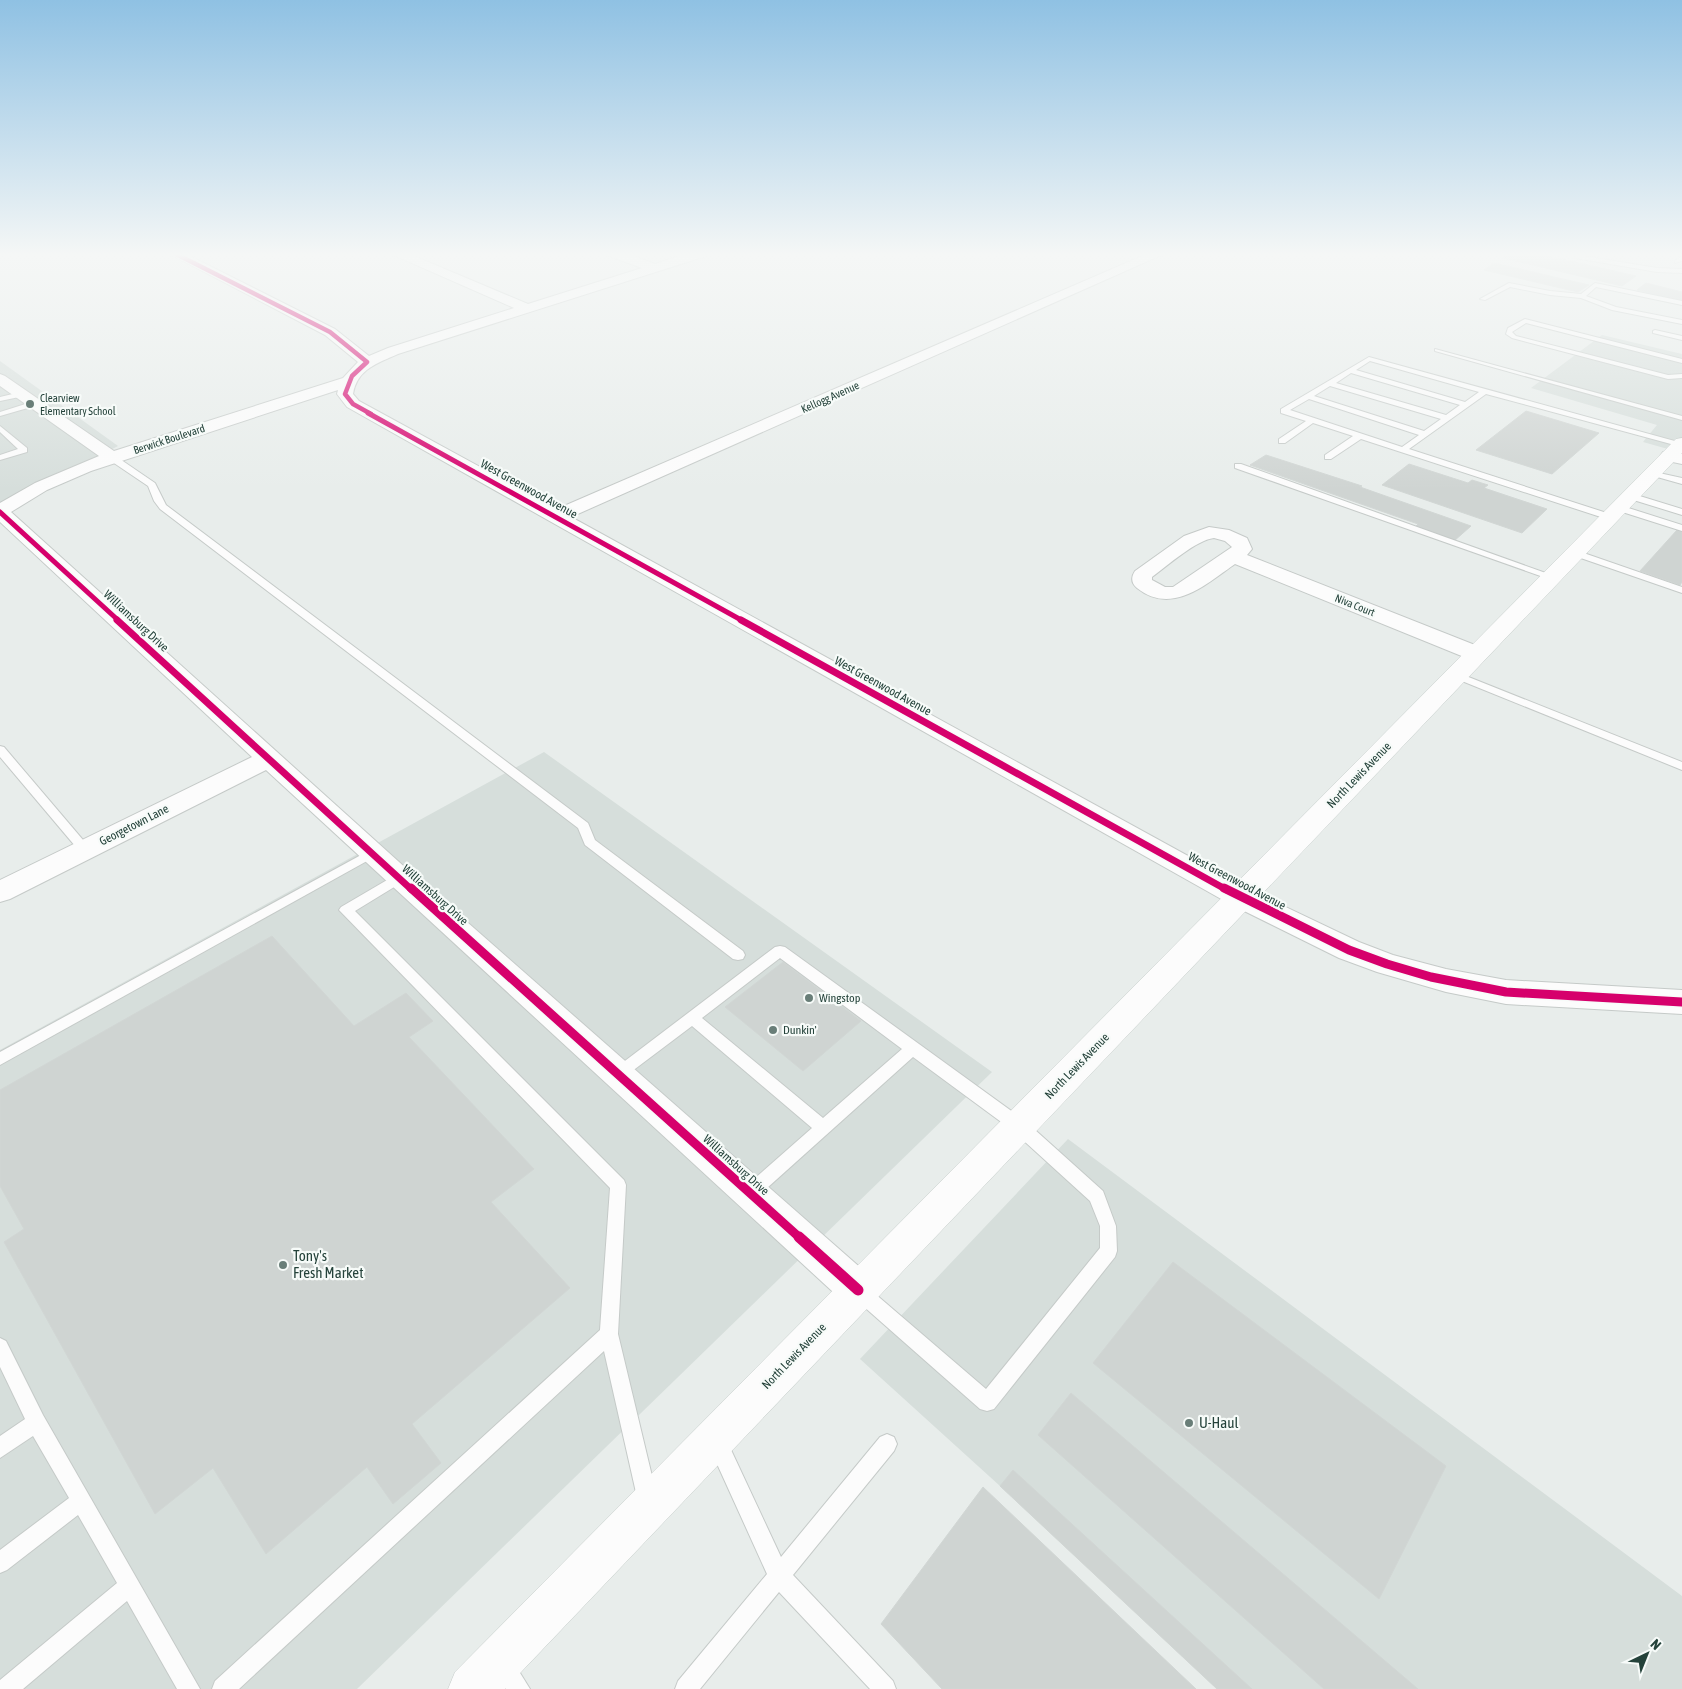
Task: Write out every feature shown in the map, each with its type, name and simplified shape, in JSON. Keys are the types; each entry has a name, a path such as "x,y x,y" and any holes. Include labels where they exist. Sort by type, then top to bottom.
{"main road":[{"name":"North Lewis Avenue","path":"496,1680 649,1505 1653,473 1678,451"}],"street":[{"path":"330,332 367,362"},
{"path":"346,382 353,373 367,362 393,351 455,332"},
{"name":"Kellogg Avenue","path":"555,516 979,332"},
{"path":"0,379 111,457"},
{"name":"West Greenwood Avenue","path":"346,382 345,394 353,404 1240,898 1337,944 1386,964 1481,988 1506,992 1682,1002"},
{"name":"Berwick Boulevard","path":"0,511 24,494 56,478 111,457 346,382"},
{"name":"Williamsburg Drive","path":"0,511 399,878 858,1290"},
{"name":"Niva Court","path":"1233,556 1477,654"},
{"name":"Georgetown Lane","path":"0,892 268,758"}],"lane":[{"path":"1509,332 1508,334 1514,337 1668,377 1682,376"},
{"path":"1567,332 1682,361"},
{"path":"1655,332 1682,338"},
{"path":"1437,350 1682,418"},
{"path":"1678,451 1486,390 1369,359 1284,411 1403,450 1620,507 1682,528"},
{"path":"1350,371 1466,404"},
{"path":"1329,383 1446,418"},
{"path":"1403,450 1486,390"},
{"path":"1308,396 1426,434"},
{"path":"0,399 28,399"},
{"path":"0,414 28,399"},
{"path":"1282,440 1312,420"},
{"path":"0,428 24,450 0,458"},
{"path":"1328,457 1359,436"},
{"path":"111,457 152,485 158,501 164,507 584,826 589,842 738,955"},
{"path":"1238,466 1552,577"},
{"path":"1653,473 1682,481"},
{"path":"1620,507 1682,512"},
{"path":"1575,553 1682,590"},
{"path":"1456,675 1682,766"},
{"path":"0,750 85,850"},
{"path":"0,1059 372,853"},
{"path":"399,878 346,910 618,1185 609,1334 649,1505"},
{"path":"618,1074 780,951 1018,1125 1097,1196 1108,1226 1109,1251 988,1402 858,1290"},
{"path":"692,1018 823,1128"},
{"path":"750,1193 913,1048"},
{"path":"223,1689 609,1334"},
{"path":"0,1346 36,1422 130,1585 185,1687"},
{"path":"0,1448 36,1422"},
{"path":"715,1437 779,1576 885,1689"},
{"path":"686,1689 887,1444"},
{"path":"0,1564 81,1500"},
{"path":"6,1689 130,1585"}],"shaded area":[{"path":"1602,335 1682,354 1682,453 1643,442 1657,425 1531,388"},
{"name":"Clearview Elementary School","path":"0,361 118,446 0,508"},
{"path":"544,752 992,1072 357,1689 0,1689 0,1050"},
{"name":"U-Haul","path":"1068,1139 1682,1596 1682,1689 1217,1689 1000,1486 860,1359"}],"building":[{"path":"1526,411 1599,433 1552,474 1476,450"},
{"path":"1266,455 1362,486 1360,487 1471,526 1454,541 1415,527 1418,524 1250,465"},
{"path":"1409,464 1468,483 1472,480 1488,485 1484,488 1547,509 1522,533 1382,485"},
{"path":"1677,530 1682,532 1682,582 1680,585 1640,571"},
{"name":"Tony's Fresh Market","path":"272,936 354,1026 406,993 433,1021 409,1037 534,1169 491,1202 570,1288 412,1424 441,1463 393,1504 367,1467 266,1554 213,1468 155,1514 4,1242 24,1229 0,1186 0,1090"},
{"path":"783,962 861,1021 803,1071 725,1007"},
{"path":"1173,1262 1446,1466 1379,1599 1093,1363"},
{"path":"1071,1393 1418,1689 1324,1689 1038,1435"},
{"path":"1013,1470 1252,1689 1217,1689 1000,1486"},
{"path":"983,1487 1196,1689 942,1689 881,1624"}],"cycle path":[{"path":"330,332 367,362 355,372 347,384 345,394 353,404 1240,897 1294,924 1349,950 1387,964 1476,987 1506,992 1682,1002"},
{"path":"0,512 399,878 858,1290"}],"place":[{"name":"Clearview Elementary School","path":"30,404"},
{"name":"Wingstop","path":"809,998"},
{"name":"Dunkin'","path":"773,1030"},
{"name":"Tony's Fresh Market","path":"283,1265"},
{"name":"U-Haul","path":"1189,1423"}]}
